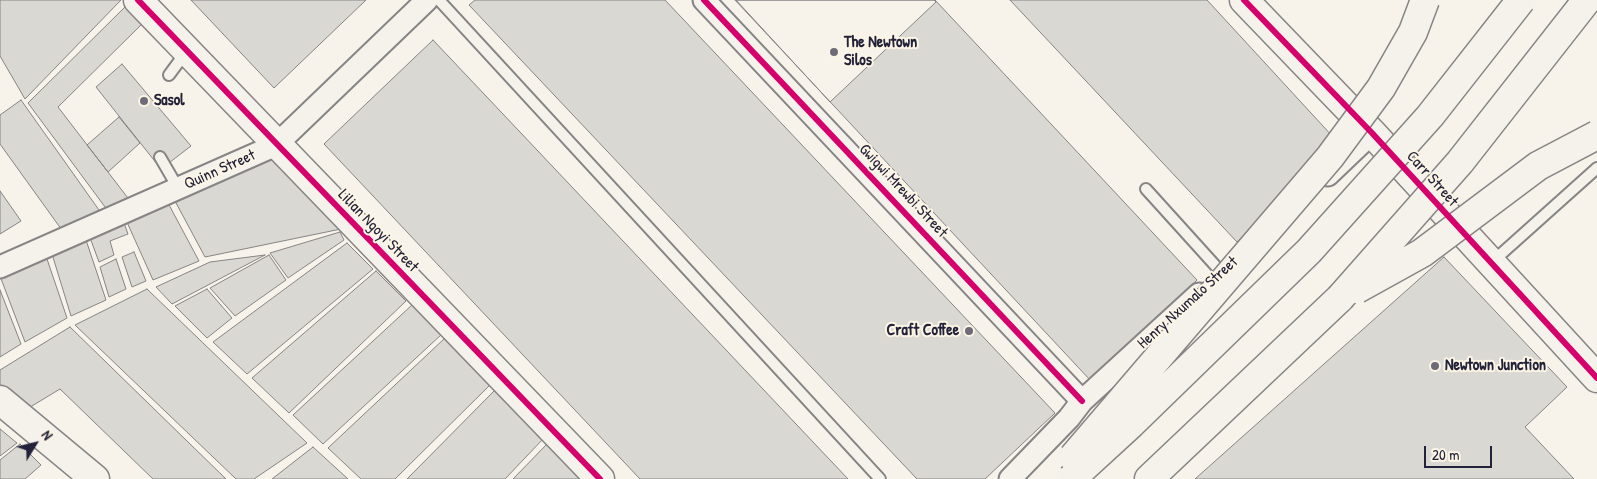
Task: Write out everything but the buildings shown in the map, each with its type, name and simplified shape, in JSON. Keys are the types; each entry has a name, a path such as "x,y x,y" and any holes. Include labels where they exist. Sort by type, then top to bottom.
{"main road":[{"name":"Lilian Ngoyi Street","path":"138,0 600,479"},
{"name":"Carr Street","path":"1244,0 1372,133 1597,378"},
{"path":"1054,479 1330,157 1381,88 1412,32 1425,0"},
{"path":"1071,479 1131,424 1309,251 1430,116 1521,0"},
{"path":"1148,479 1340,298 1460,162 1587,0"},
{"path":"1340,298 1422,253 1538,166 1597,135"},
{"path":"0,400 94,479"}],"street":[{"name":"Quinn Street","path":"0,267 276,145 426,0"},
{"name":"Gwigwi Mrewbi Street","path":"704,0 1082,401"},
{"name":"Henry Nxumalo Street","path":"1010,479 1069,418 1082,401 1372,133"}],"lane":[{"path":"439,0 880,479"},
{"path":"169,75 186,51"},
{"path":"160,157 178,188"},
{"path":"1490,263 1597,168"},
{"path":"1146,189 1222,273"}],"cycle path":[{"path":"138,0 600,479"},
{"path":"704,0 1082,401"},
{"path":"1244,0 1372,133 1597,378"}],"place":[{"name":"The Newtown Silos","path":"834,52"},
{"name":"Sasol","path":"144,101"},
{"name":"Craft Coffee","path":"969,331"},
{"name":"Newtown Junction","path":"1435,366"}]}
